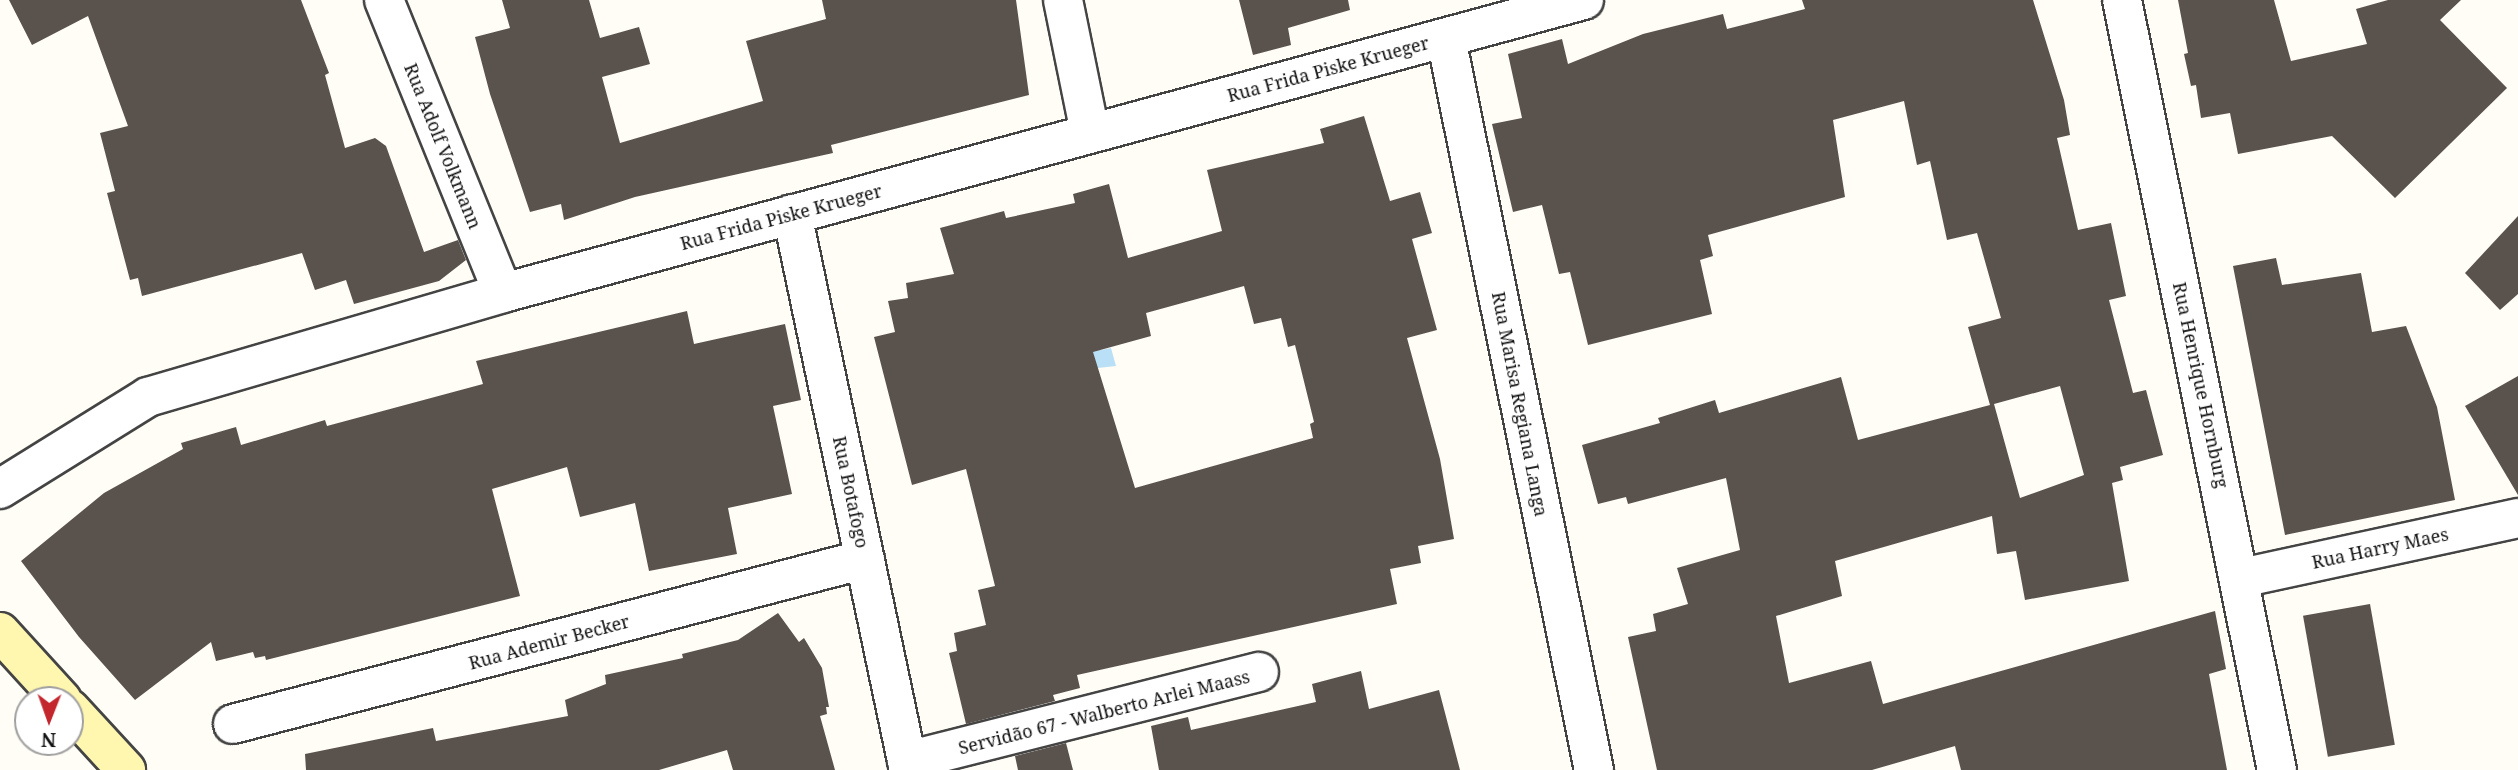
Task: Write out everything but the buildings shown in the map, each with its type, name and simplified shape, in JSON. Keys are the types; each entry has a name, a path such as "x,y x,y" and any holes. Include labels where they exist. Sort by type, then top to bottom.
{"main road":[{"path":"0,632 49,686"},
{"path":"84,724 126,770"}],"street":[{"name":"Rua Adolf Volkmann","path":"384,0 503,293"},
{"path":"1063,0 1090,133"},
{"name":"Rua Frida Piske Krueger","path":"0,489 148,397 503,293 1584,0"},
{"name":"Rua Henrique Hornburg","path":"2122,0 2241,578 2277,770"},
{"name":"Rua Marisa Regiana Langa","path":"1446,38 1594,770"},
{"name":"Rua Botafogo","path":"792,214 908,766"},
{"name":"Rua Harry Maes","path":"2241,578 2518,518"},
{"name":"Rua Ademir Becker","path":"233,724 865,559"},
{"name":"Servidão 67 - Walberto Arlei Maass","path":"908,766 1259,673"}],"water":[{"path":"1098,338 1101,350 1111,348 1116,366 1052,373"}]}
